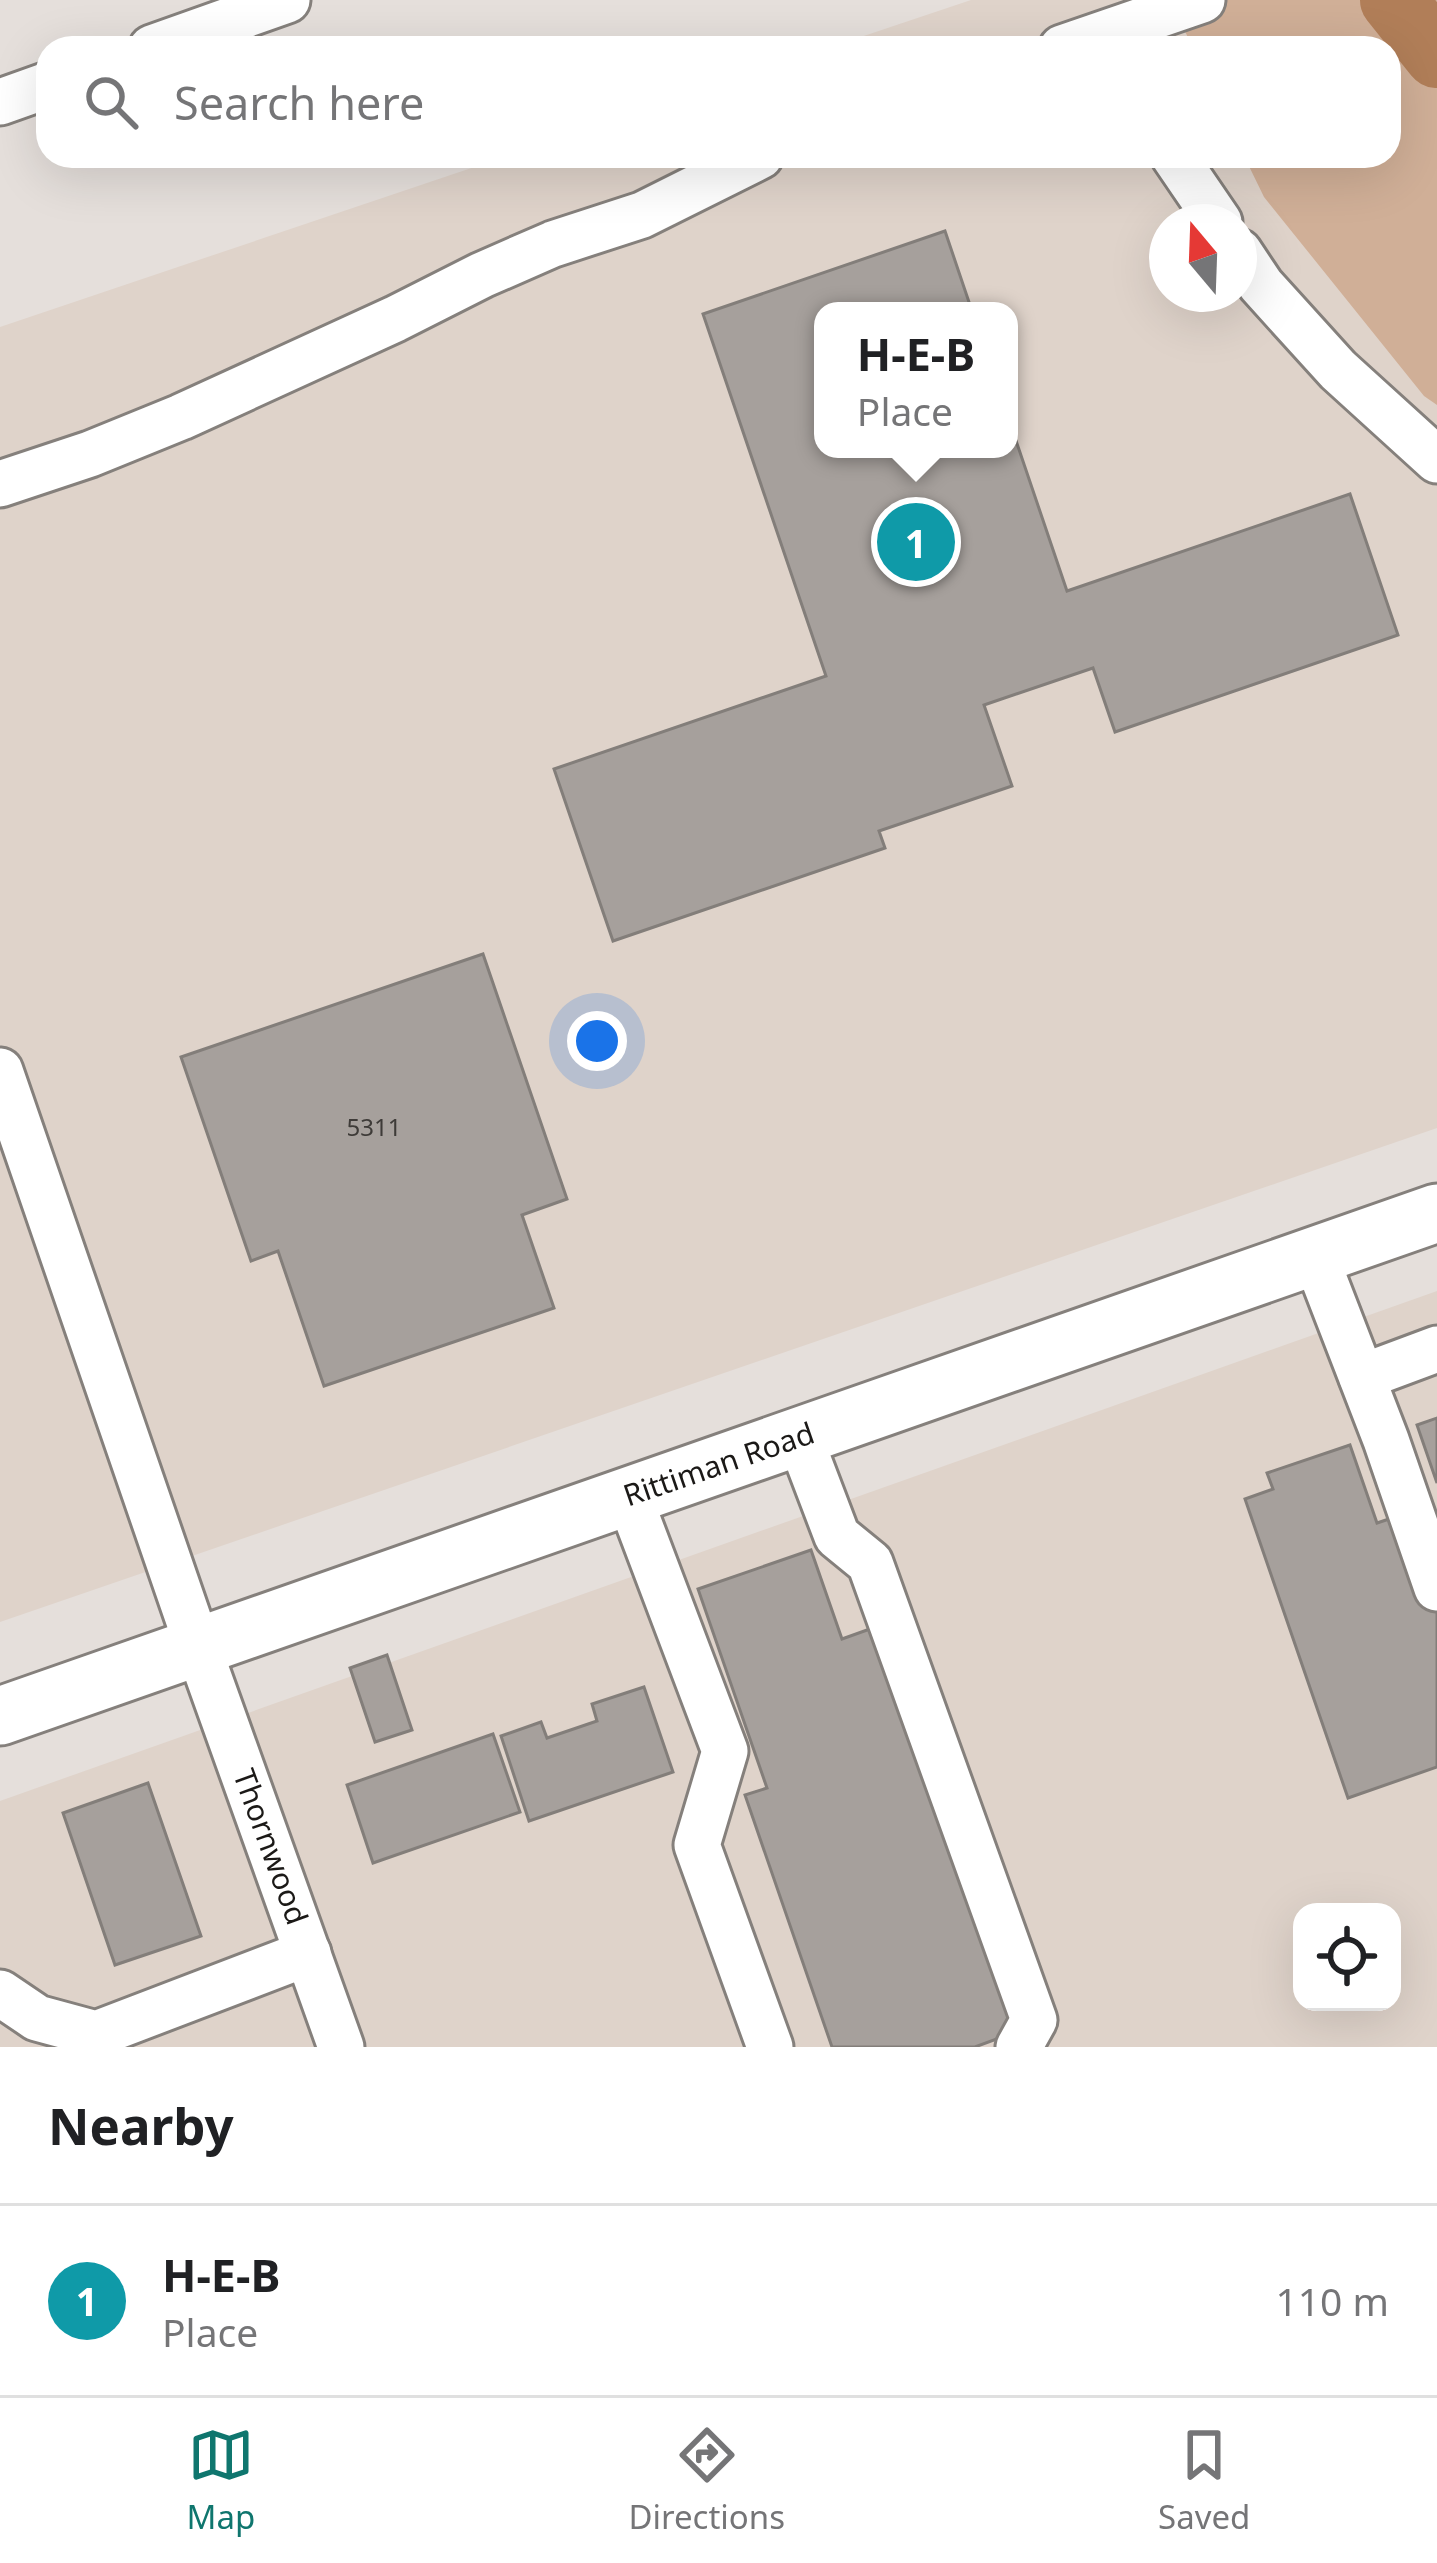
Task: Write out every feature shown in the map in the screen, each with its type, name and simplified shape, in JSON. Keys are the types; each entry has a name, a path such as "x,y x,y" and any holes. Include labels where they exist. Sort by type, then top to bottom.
{"main road":[{"name":"Rittiman Road","path":"0,1716 1437,1213"}],"street":[{"path":"186,36 287,0"},
{"path":"1097,36 1202,0"},
{"path":"0,102 36,89"},
{"path":"0,484 182,417 482,275 554,244 642,215 736,168"},
{"path":"1182,168 1207,204"},
{"path":"1257,279 1338,370 1437,460"},
{"name":"Thornwood","path":"0,1071 341,2047"},
{"path":"1315,1256 1437,1588"},
{"path":"1362,1377 1437,1349"},
{"path":"799,1436 837,1536 870,1563 1034,2020 1019,2047"},
{"path":"628,1497 725,1751 697,1845 770,2047"},
{"path":"0,1994 38,2018 96,2034 308,1953"}],"shaded area":[{"path":"971,0 1437,0 1437,1128 0,1622 0,327 471,168 1401,168 1401,36 864,36"},
{"path":"1170,0 1437,0 1437,405 1424,396 1264,197 1250,168 1401,168 1401,36 1187,36"},
{"path":"1437,1291 1437,2047 0,2047 0,1801"}],"building":[{"path":"945,231 969,302 814,302 814,458 1018,458 1018,447 1067,591 1350,494 1398,635 1115,732 1093,668 984,705 1012,786 879,831 885,848 613,941 554,769 826,676 703,314"},
{"path":"483,954 567,1199 522,1215 554,1308 324,1386 278,1251 251,1261 181,1057"},
{"path":"1437,1418 1437,1483 1417,1425"},
{"path":"1350,1445 1377,1523 1404,1514 1437,1611 1437,1767 1348,1798 1245,1499 1273,1489 1267,1473"},
{"path":"811,1550 842,1639 881,1625 1021,2030 975,2047 832,2047 745,1795 767,1788 698,1589"},
{"path":"387,1655 412,1730 375,1742 350,1668"},
{"path":"644,1687 673,1772 529,1821 501,1736 541,1722 547,1738 597,1721 592,1704"},
{"path":"493,1734 520,1812 373,1863 347,1785"},
{"path":"148,1783 201,1936 115,1965 63,1813"}],"waterway":[{"path":"1393,0 1437,55"}],"place":[{"name":"H-E-B","path":"916,542"}]}
